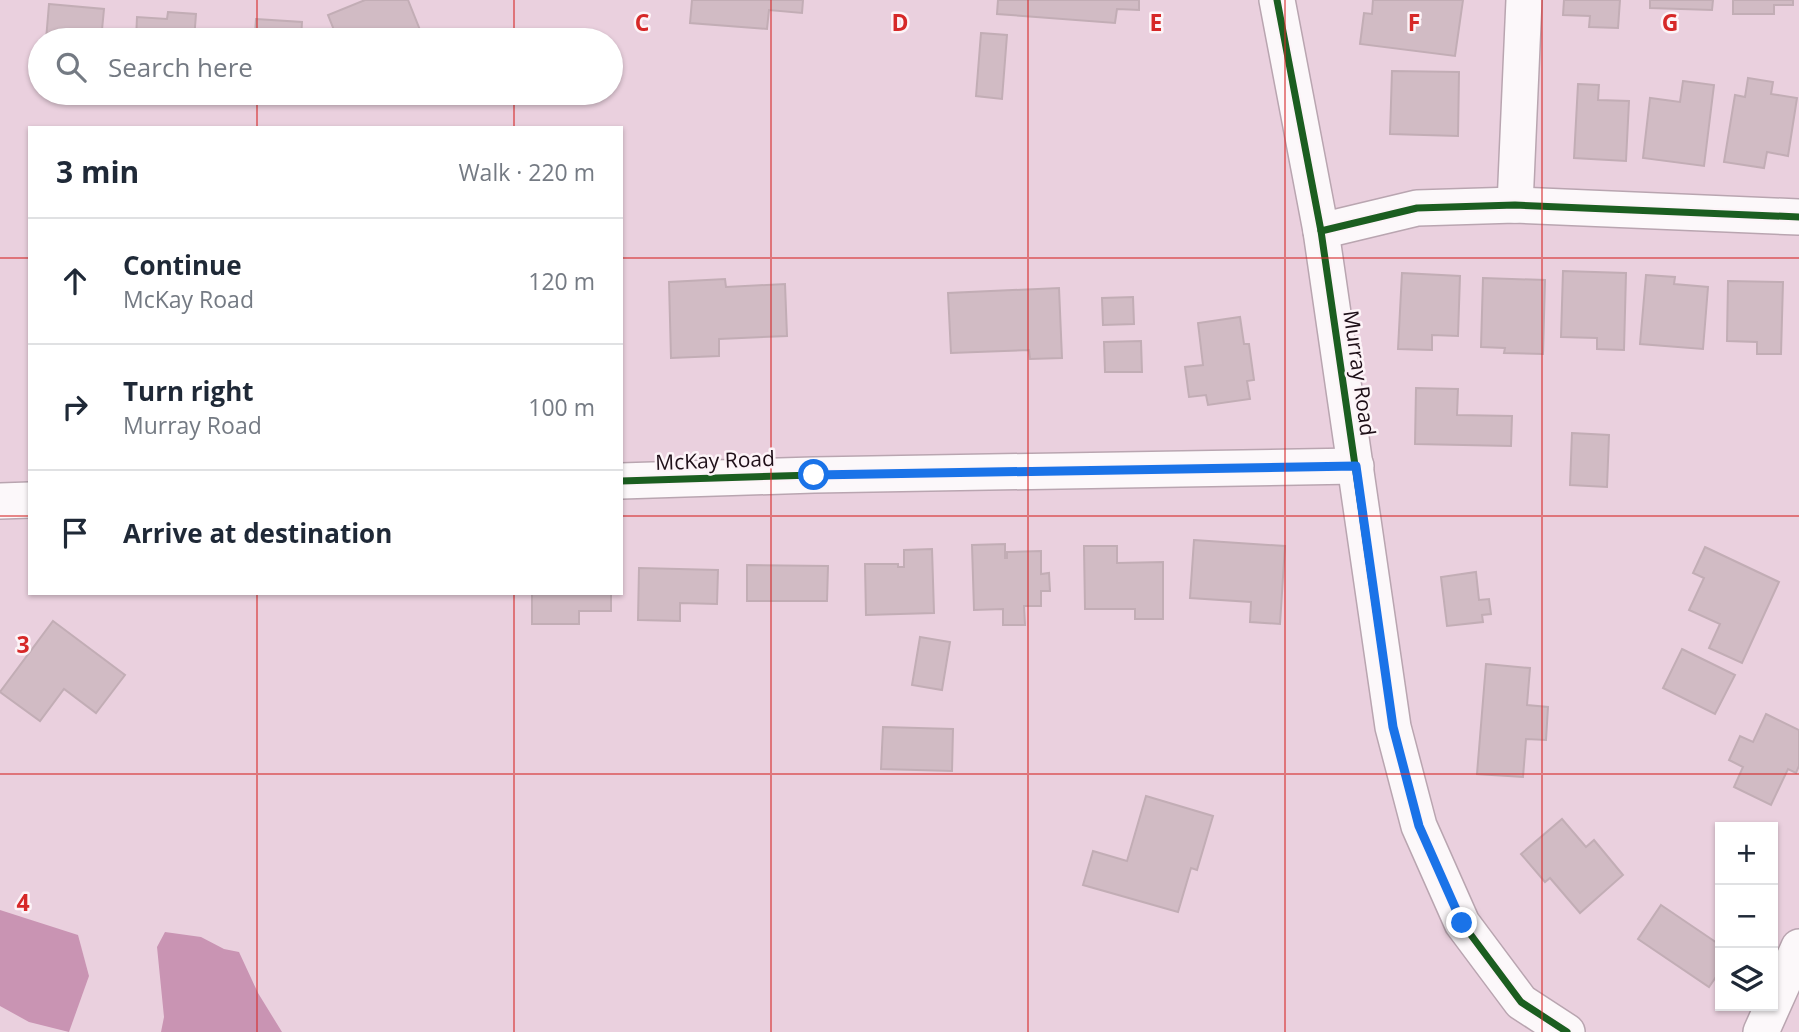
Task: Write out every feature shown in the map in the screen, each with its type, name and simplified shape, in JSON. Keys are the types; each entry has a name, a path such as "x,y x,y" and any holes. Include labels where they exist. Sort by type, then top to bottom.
{"street":[{"name":"Murray Road","path":"1277,0 1321,230 1393,727 1419,826 1462,923 1521,1002 1567,1032"},
{"path":"1515,205 1524,0"},
{"path":"1321,230 1417,208 1515,205 1799,217"},
{"name":"McKay Road","path":"623,481 1356,466"},
{"path":"0,501 28,500"},
{"path":"1761,1032 1799,947"}],"shaded area":[{"path":"0,910 78,935 89,976 69,1032 29,1022 0,1006"},
{"path":"165,932 201,937 224,949 239,952 258,993 282,1032 161,1032 164,1017 157,947"}],"building":[{"path":"365,0 408,0 419,28 333,28 328,15"},
{"path":"692,0 803,0 802,13 769,10 767,29 690,23"},
{"path":"998,0 1139,0 1139,10 1117,9 1115,23 997,14"},
{"path":"1373,0 1463,0 1455,56 1360,44 1364,13 1372,14"},
{"path":"1564,0 1620,0 1618,28 1589,27 1590,16 1563,15"},
{"path":"1650,0 1713,0 1712,10 1650,8"},
{"path":"1733,0 1793,0 1793,5 1774,5 1774,14 1733,14"},
{"path":"49,4 104,9 102,28 47,28"},
{"path":"168,12 196,14 195,28 137,28 137,17 167,19"},
{"path":"256,19 302,22 302,28 255,28"},
{"path":"981,33 1007,35 1002,99 976,96"},
{"path":"1392,71 1459,72 1458,136 1390,134"},
{"path":"1748,78 1773,82 1771,94 1797,98 1788,156 1767,152 1764,168 1724,162 1735,95 1745,97"},
{"path":"1683,81 1714,85 1704,166 1643,158 1650,98 1680,102"},
{"path":"1578,84 1599,85 1598,100 1629,101 1626,161 1574,158"},
{"path":"1563,271 1626,273 1624,350 1597,349 1597,338 1561,337"},
{"path":"1402,273 1460,276 1458,336 1432,335 1432,350 1398,349"},
{"path":"1646,275 1675,277 1674,284 1708,287 1703,349 1640,344"},
{"path":"1483,278 1545,280 1543,354 1504,353 1505,348 1481,347"},
{"path":"725,279 726,287 785,284 787,336 719,339 719,356 671,358 669,282"},
{"path":"1728,281 1783,282 1781,354 1757,354 1757,342 1727,341"},
{"path":"1059,288 1062,358 1030,359 1029,350 951,353 948,293"},
{"path":"1133,297 1134,324 1103,325 1102,298"},
{"path":"1240,317 1244,344 1249,344 1254,380 1247,381 1250,399 1208,405 1206,395 1189,397 1185,367 1203,365 1198,323"},
{"path":"1141,341 1142,372 1105,372 1104,342"},
{"path":"1416,388 1458,389 1457,415 1512,416 1511,446 1415,444"},
{"path":"1572,433 1609,435 1607,487 1570,485"},
{"path":"1194,540 1285,546 1280,624 1250,622 1251,602 1190,598"},
{"path":"1005,544 1005,558 1007,552 1041,551 1041,574 1049,573 1050,591 1041,591 1041,606 1024,606 1025,625 1003,625 1003,609 974,610 972,545"},
{"path":"1084,546 1117,546 1117,563 1163,562 1163,619 1135,619 1135,609 1085,609"},
{"path":"1705,547 1779,582 1742,663 1709,648 1720,624 1689,610 1704,578 1693,573"},
{"path":"932,549 934,613 866,615 865,564 898,564 898,567 904,567 904,550"},
{"path":"747,565 828,566 827,601 747,601"},
{"path":"639,568 718,570 717,604 680,603 680,621 638,620"},
{"path":"1476,572 1479,600 1489,599 1491,614 1482,615 1483,622 1447,626 1441,577"},
{"path":"532,595 611,595 611,611 579,611 579,624 532,624"},
{"path":"53,621 125,675 96,713 64,689 40,721 0,692"},
{"path":"920,637 950,642 942,690 912,685"},
{"path":"1682,649 1735,675 1715,714 1663,688"},
{"path":"1486,664 1530,668 1527,705 1548,707 1546,740 1526,739 1523,777 1477,774"},
{"path":"1766,714 1799,730 1799,766 1796,773 1788,769 1771,805 1734,787 1743,767 1729,760 1740,736 1753,742"},
{"path":"883,727 953,729 952,771 881,769"},
{"path":"1146,796 1213,816 1197,870 1191,868 1178,912 1083,885 1093,851 1127,861"},
{"path":"1562,819 1586,847 1594,840 1623,875 1580,913 1550,878 1545,882 1521,854"},
{"path":"1661,905 1715,942 1715,978 1709,987 1638,939"}],"cycle path":[{"path":"1277,0 1321,231 1393,727 1419,826 1462,923 1521,1002 1567,1032"},
{"path":"1321,231 1417,208 1515,205 1799,217"},
{"path":"623,481 1356,466"}],"route":[{"path":"814,475 1356,466 1393,727 1419,826 1462,923"}]}
